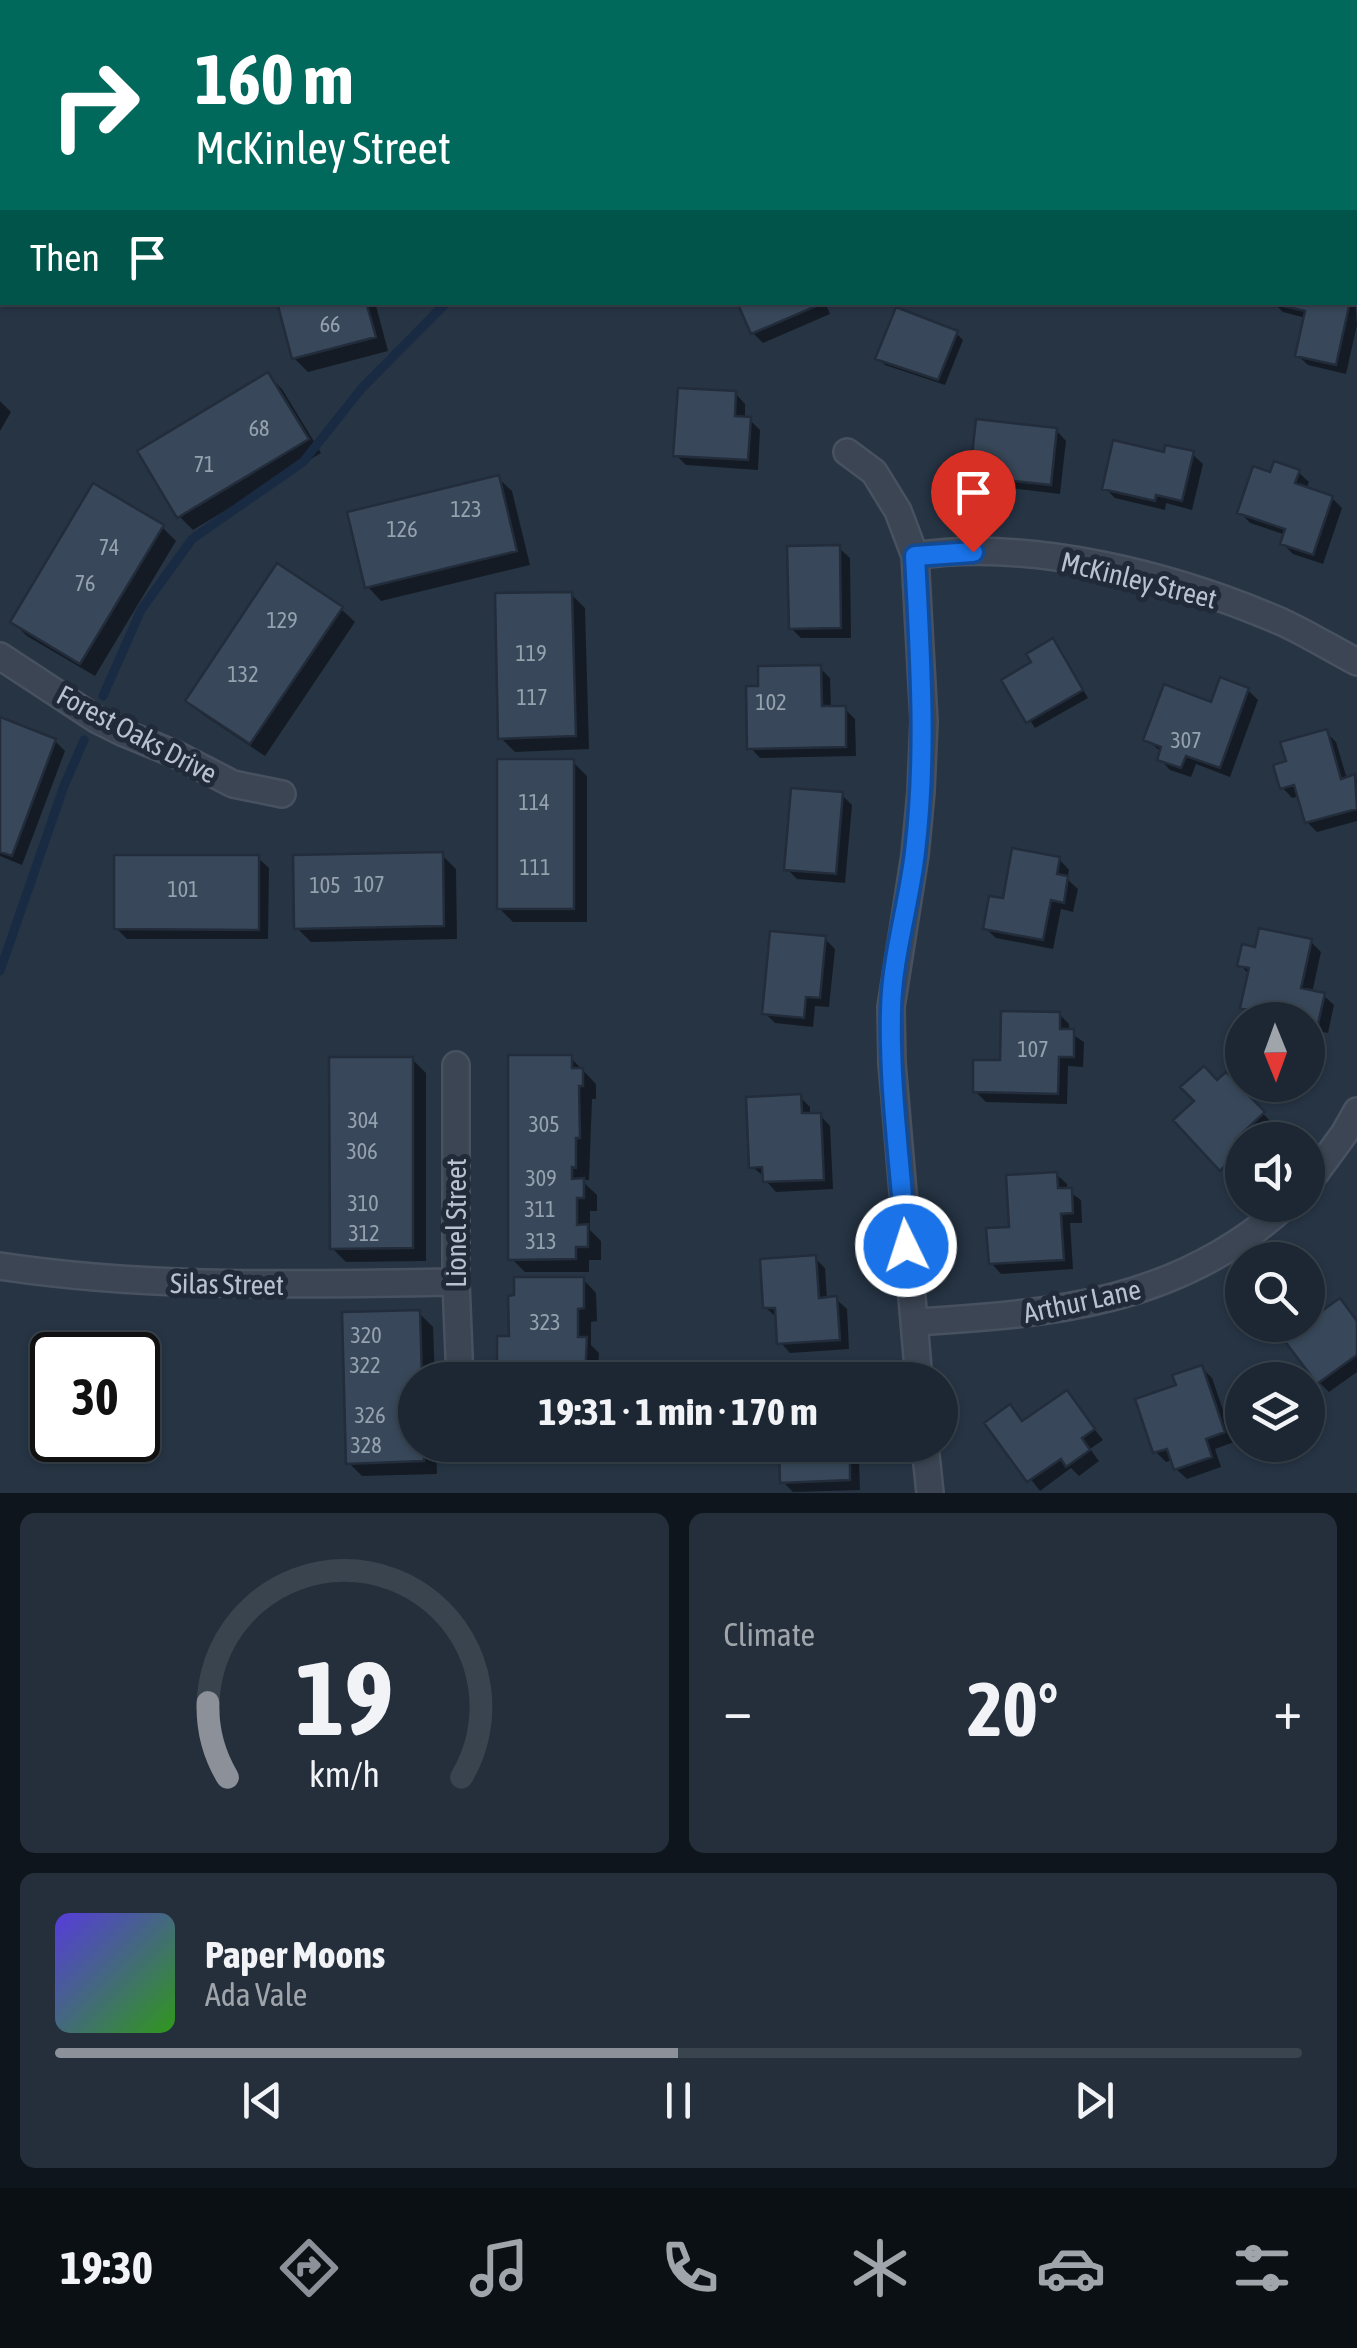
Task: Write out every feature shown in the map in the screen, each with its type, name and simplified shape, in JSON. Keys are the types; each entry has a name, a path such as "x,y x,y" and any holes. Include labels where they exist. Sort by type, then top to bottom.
{"street":[{"path":"847,452 874,472 898,511 915,556 924,721 915,855 891,1007 892,1064 918,1362"},
{"name":"McKinley Street","path":"915,556 973,552 1035,556 1141,575 1284,623 1357,662"},
{"name":"Forest Oaks Drive","path":"0,656 110,726 234,784 282,794"},
{"name":"Lionel Street","path":"456,1066 459,1362"},
{"path":"1325,1159 1357,1111"},
{"name":"Arthur Lane","path":"915,1322 1008,1317 1092,1304 1132,1293 1216,1257 1263,1222"},
{"name":"Silas Street","path":"0,1266 78,1278 217,1286 456,1282"},
{"path":"927,1462 930,1493"}],"building":[{"path":"278,305 367,305 376,337 292,359"},
{"path":"738,305 819,305 751,334"},
{"path":"1279,305 1349,305 1336,365 1295,356 1305,311"},
{"path":"896,307 958,331 938,380 875,359"},
{"path":"268,372 309,439 177,518 137,451"},
{"path":"678,388 736,391 735,416 751,417 748,460 673,456"},
{"path":"976,419 1057,428 1051,485 996,479 997,467 971,464"},
{"path":"1113,440 1164,452 1165,445 1194,451 1182,501 1156,495 1155,501 1102,489"},
{"path":"1274,461 1300,470 1295,483 1333,496 1313,555 1280,544 1285,529 1237,513 1253,466 1270,472"},
{"path":"499,475 517,551 365,588 347,512"},
{"path":"93,483 164,525 80,664 10,622"},
{"path":"840,545 841,628 789,629 787,546"},
{"path":"277,563 343,607 250,744 185,701"},
{"path":"572,592 576,736 498,739 495,593"},
{"path":"1053,638 1083,690 1026,723 1001,680 1031,662 1026,654"},
{"path":"821,665 822,706 846,706 846,747 747,749 746,686 758,686 758,666"},
{"path":"1220,677 1249,688 1220,768 1186,756 1181,768 1157,760 1161,747 1143,740 1164,684 1211,702"},
{"path":"0,717 56,739 12,856 0,852"},
{"path":"1327,729 1341,779 1355,774 1357,809 1305,823 1294,785 1280,789 1273,765 1286,761 1280,742"},
{"path":"497,759 574,759 574,909 497,909"},
{"path":"791,788 843,792 836,874 784,870"},
{"path":"1012,848 1060,857 1057,874 1068,876 1064,903 1051,900 1043,940 983,929 989,896 1003,898"},
{"path":"443,852 444,926 294,929 293,855"},
{"path":"114,855 259,855 259,930 114,929"},
{"path":"1259,928 1312,939 1301,988 1325,993 1323,1002 1241,1002 1249,968 1237,966 1242,944 1255,947"},
{"path":"770,931 826,936 820,998 806,997 804,1018 762,1014"},
{"path":"1001,1011 1060,1012 1060,1029 1074,1029 1074,1057 1059,1057 1058,1094 973,1092 973,1060 1000,1060"},
{"path":"508,1055 572,1055 572,1068 583,1068 583,1086 579,1086 580,1138 576,1138 572,1179 584,1178 584,1198 577,1198 577,1225 588,1224 588,1247 576,1247 576,1259 508,1260"},
{"path":"329,1057 413,1057 413,1248 330,1249"},
{"path":"1204,1066 1217,1080 1225,1073 1225,1102 1255,1102 1265,1112 1254,1122 1225,1122 1225,1166 1220,1171 1173,1120 1194,1101 1180,1087"},
{"path":"801,1094 802,1113 821,1113 824,1180 763,1182 762,1167 749,1168 746,1097"},
{"path":"1057,1172 1058,1188 1072,1188 1073,1213 1061,1214 1064,1260 989,1264 986,1228 1009,1227 1006,1175"},
{"path":"816,1255 819,1298 837,1296 840,1340 777,1344 775,1308 763,1308 760,1259"},
{"path":"514,1277 584,1277 584,1308 578,1309 578,1337 587,1337 586,1362 497,1362 497,1336 509,1336 508,1296 514,1295"},
{"path":"1340,1298 1357,1321 1357,1355 1325,1378 1325,1362 1300,1362 1286,1342 1325,1342 1325,1309"},
{"path":"420,1310 421,1362 398,1362 398,1462 346,1464 342,1312"},
{"path":"1202,1365 1225,1432 1206,1439 1212,1457 1174,1470 1167,1449 1153,1453 1135,1399 1176,1385 1172,1375"},
{"path":"1067,1390 1095,1429 1082,1438 1090,1450 1066,1467 1061,1459 1027,1482 984,1423 1010,1404 1022,1421"},
{"path":"779,1462 850,1462 850,1480 780,1483"}],"waterway":[{"path":"103,696 141,610 192,539 303,462 362,388 444,305"},
{"path":"0,971 64,786 84,740"}],"route":[{"path":"906,1246 891,1007 915,855 924,721 915,556 973,552"}]}
